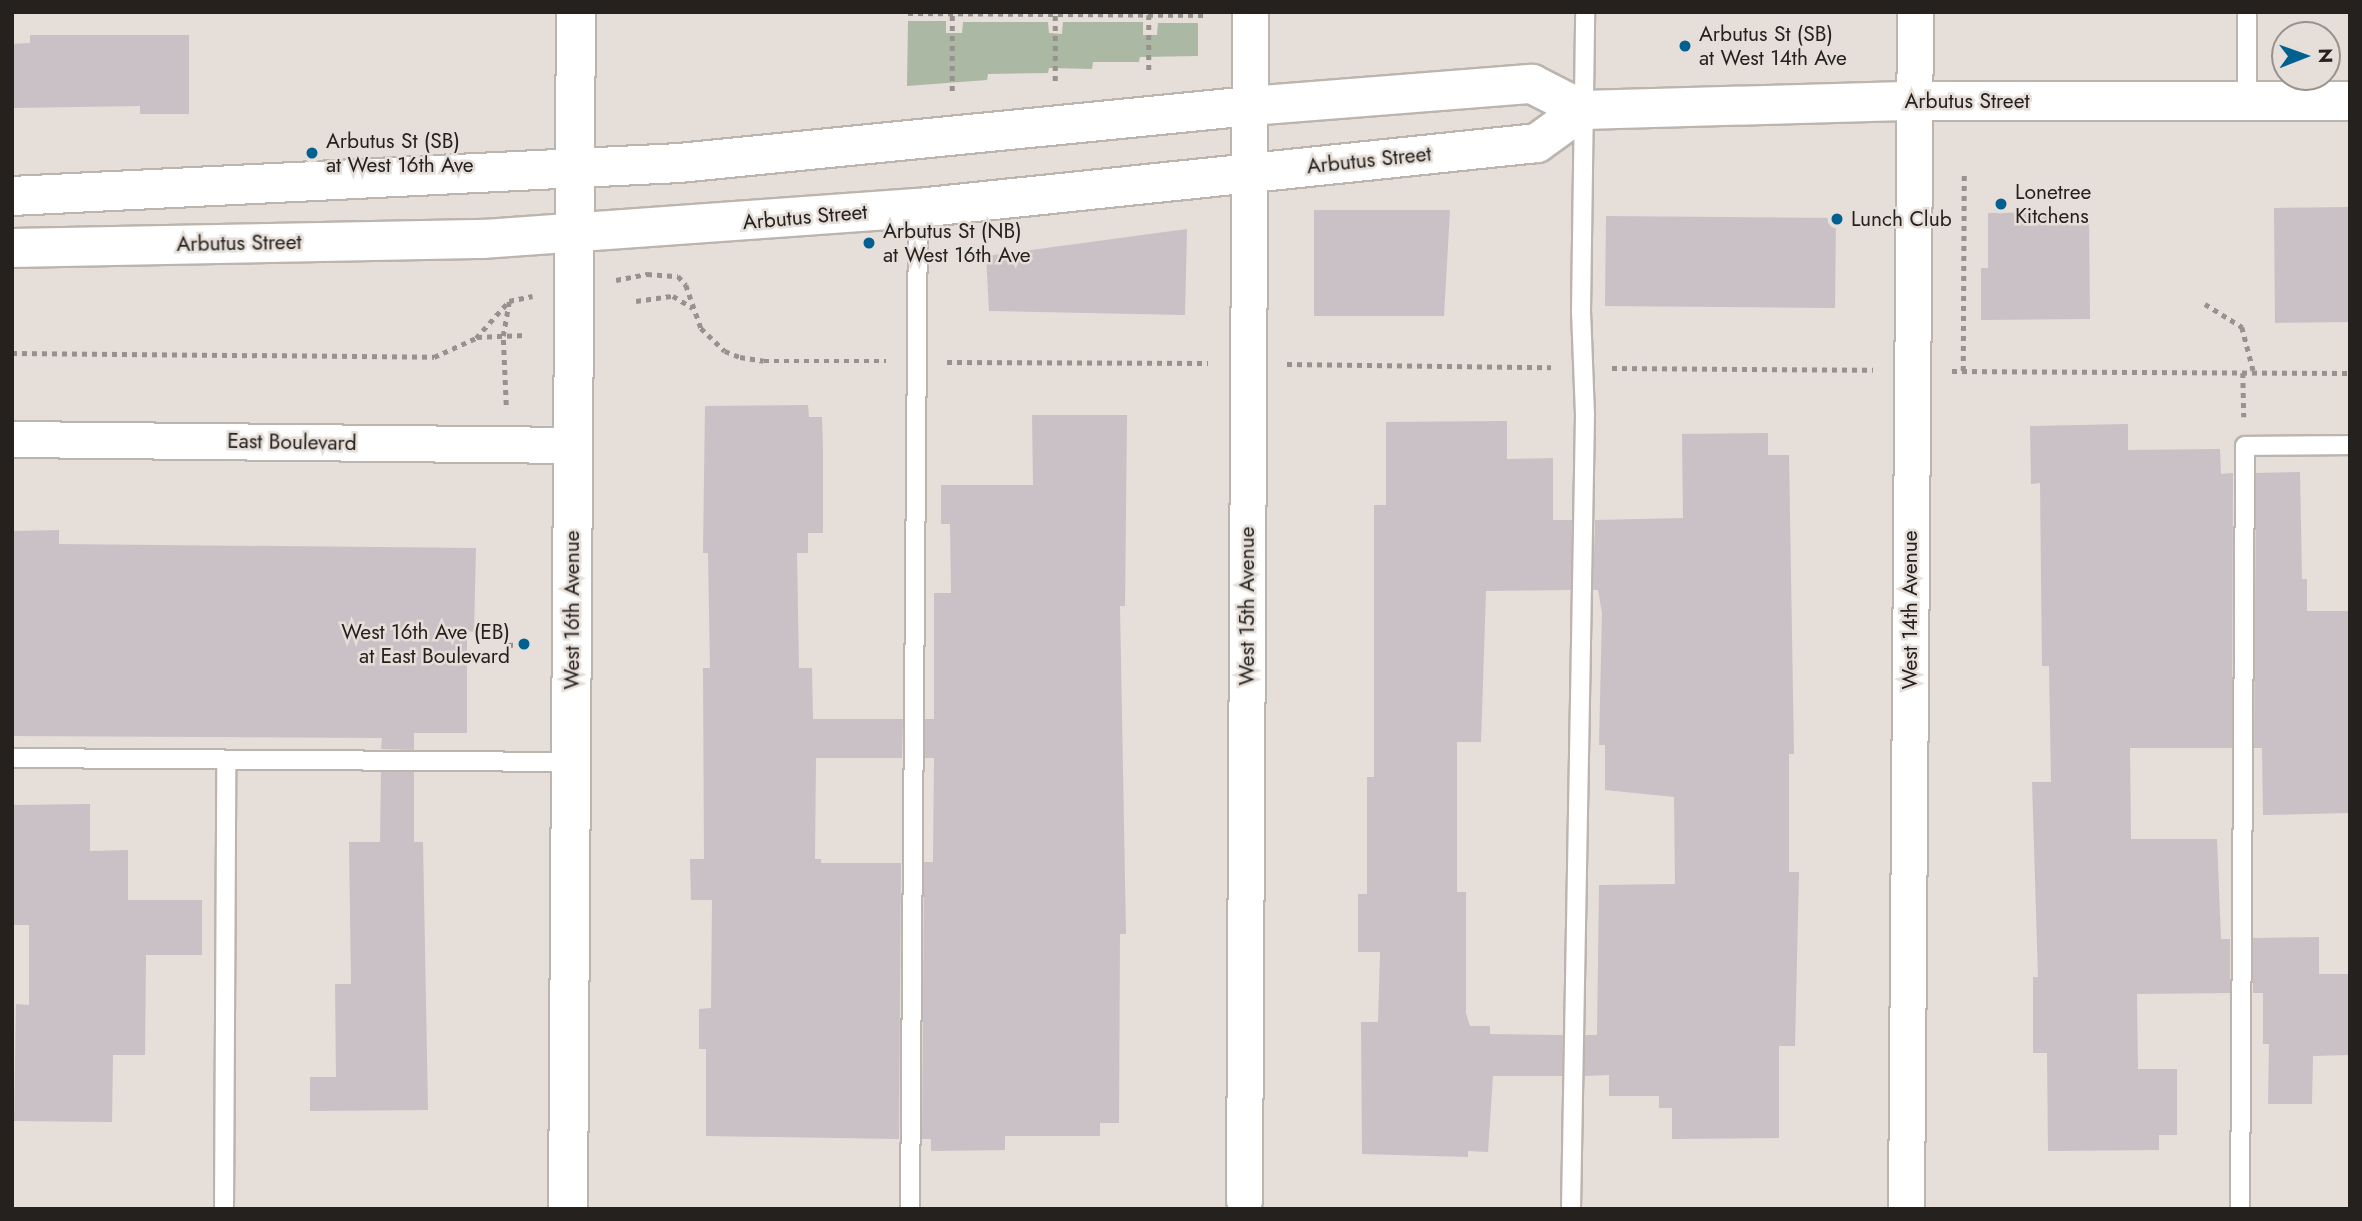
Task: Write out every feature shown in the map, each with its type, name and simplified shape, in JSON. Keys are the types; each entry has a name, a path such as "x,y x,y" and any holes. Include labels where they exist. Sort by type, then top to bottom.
{"main road":[{"name":"West 16th Avenue","path":"568,1209 576,12"},
{"name":"Arbutus Street","path":"12,196 575,170 1250,106 1532,84 1583,110 1914,101 2350,101"},
{"name":"Arbutus Street","path":"12,248 575,234 918,208 1537,144 1583,110"}],"street":[{"name":"West 15th Avenue","path":"1246,1206 1250,12"},
{"name":"West 14th Avenue","path":"1906,1209 1915,12"},
{"name":"East Boulevard","path":"12,439 573,445"}],"lane":[{"path":"1571,1209 1585,415 1580,312 1585,12"},
{"path":"2247,12 2247,101"},
{"path":"909,1209 919,361 918,208"},
{"path":"2240,1209 2245,446 2350,445"},
{"path":"12,758 571,762"},
{"path":"224,1209 226,760"}],"path":[{"path":"908,13 1207,15"},
{"path":"952,13 952,91"},
{"path":"1055,14 1055,81"},
{"path":"1149,15 1149,71"},
{"path":"1964,174 1963,370 2350,373"},
{"path":"647,274 678,276 686,285 701,328 719,346 764,361 1196,363"},
{"path":"636,301 673,296 694,309"},
{"path":"476,338 509,301 503,336 507,417"},
{"path":"2206,304 2242,327 2254,373"},
{"path":"12,353 434,357 476,338 525,335"},
{"path":"2243,373 2245,446"},
{"path":"508,645 524,644"}],"green space":[{"path":"908,21 946,21 946,33 962,33 963,22 1048,22 1049,33 1062,34 1063,22 1143,22 1143,35 1157,35 1158,23 1198,23 1198,56 1140,57 1139,62 1093,62 1092,69 1049,68 1048,73 988,74 987,80 907,86"}],"building":[{"path":"30,35 189,35 189,114 140,114 140,106 12,108 12,44 30,43"},
{"path":"2350,207 2350,322 2275,323 2274,208"},
{"path":"1314,210 1450,210 1444,316 1314,316"},
{"path":"2089,212 2090,319 1981,320 1981,268 1988,268 1988,213"},
{"path":"1606,216 1836,218 1835,308 1605,306"},
{"path":"1187,229 1185,315 989,311 986,256"},
{"path":"808,405 809,417 822,417 823,449 823,533 808,533 808,553 797,553 799,668 812,668 813,719 903,719 902,758 816,758 815,859 821,859 821,863 901,863 899,1139 706,1136 706,1049 699,1049 699,1009 711,1008 712,900 691,900 690,859 704,859 703,668 710,668 708,553 703,553 705,406"},
{"path":"1032,415 1127,415 1125,606 1120,606 1126,934 1120,934 1119,1123 1100,1123 1100,1136 1005,1136 1005,1150 931,1151 931,1139 922,1139 924,862 933,862 934,758 925,758 925,719 934,719 934,593 951,593 950,524 941,524 941,485 1033,485"},
{"path":"1507,421 1507,459 1553,458 1553,520 1572,520 1571,590 1486,591 1481,742 1457,742 1457,892 1466,892 1466,1013 1470,1026 1490,1026 1490,1034 1563,1035 1562,1076 1493,1076 1488,1152 1468,1151 1468,1157 1362,1154 1361,1022 1378,1022 1380,952 1358,952 1358,894 1367,894 1367,777 1374,777 1374,505 1386,505 1386,422"},
{"path":"2128,424 2128,450 2220,449 2221,474 2233,473 2232,748 2130,748 2131,839 2217,839 2221,939 2230,939 2230,993 2137,994 2138,1069 2177,1069 2177,1135 2159,1135 2159,1150 2048,1151 2047,1053 2033,1053 2033,977 2038,977 2032,782 2051,782 2049,666 2042,666 2040,483 2031,484 2030,426"},
{"path":"1768,433 1768,455 1789,455 1794,754 1789,754 1789,872 1799,872 1795,1046 1779,1046 1779,1138 1672,1139 1672,1108 1659,1108 1659,1096 1609,1096 1609,1075 1585,1076 1585,1035 1597,1035 1599,885 1675,884 1674,797 1605,790 1605,745 1599,745 1602,613 1598,590 1593,590 1595,520 1683,518 1682,434"},
{"path":"2300,472 2302,579 2307,579 2307,611 2350,611 2350,813 2263,815 2262,748 2254,748 2256,473"},
{"path":"59,530 59,544 476,548 474,632 467,631 467,733 414,733 414,750 381,749 382,738 12,736 12,531"},
{"path":"381,772 414,772 414,842 423,842 428,1110 310,1111 310,1077 336,1077 335,984 351,984 349,842 380,842"},
{"path":"90,804 90,851 128,850 128,900 202,900 202,955 146,955 145,1055 113,1055 112,1122 14,1121 16,1004 29,1005 29,925 12,925 12,805"},
{"path":"2319,937 2319,974 2350,974 2350,1055 2313,1056 2312,1104 2268,1104 2269,1044 2263,1044 2263,993 2253,993 2253,938"}],"place":[{"name":"Arbutus St (SB) at West 14th Ave","path":"1685,46"},
{"name":"Arbutus St (SB) at West 16th Ave","path":"312,153"},
{"name":"Lonetree Kitchens","path":"2001,204"},
{"name":"Lunch Club","path":"1837,219"},
{"name":"Arbutus St (NB) at West 16th Ave","path":"869,243"},
{"name":"West 16th Ave (EB) at East Boulevard","path":"524,644"}]}
